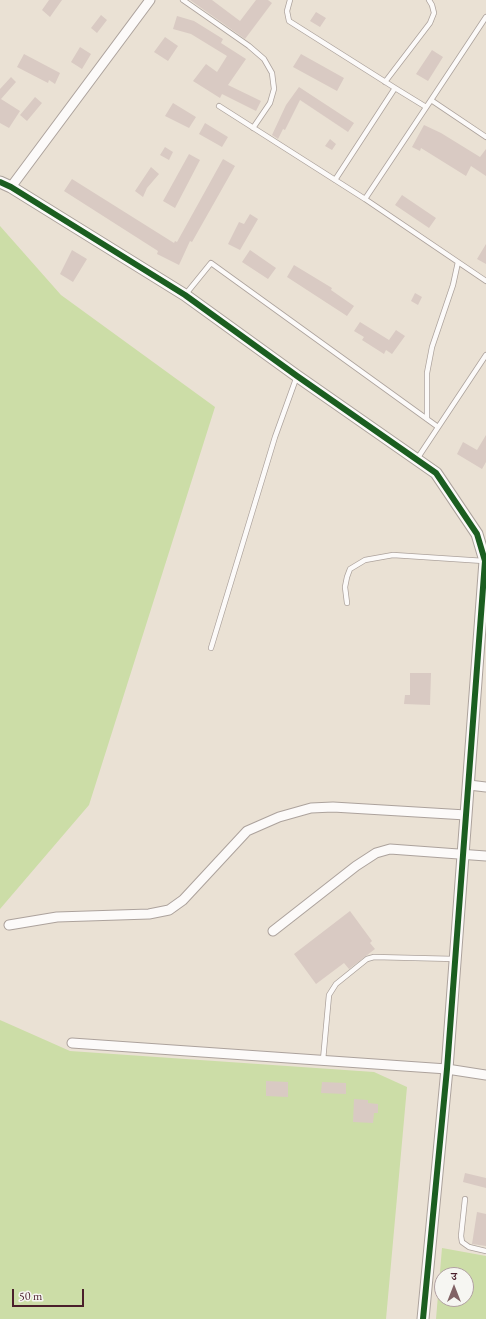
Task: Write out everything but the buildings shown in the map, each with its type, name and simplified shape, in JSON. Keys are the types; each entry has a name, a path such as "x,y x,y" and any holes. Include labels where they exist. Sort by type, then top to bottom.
{"street":[{"path":"11,187 150,0"},
{"path":"0,182 11,187 185,295 297,376 436,473 477,534 485,561 447,1069 423,1319"},
{"path":"469,785 486,787"},
{"path":"10,925 57,917 149,914 169,910 183,900 247,831 279,817 311,808 333,807 466,816"},
{"path":"273,931 356,866 376,853 390,849 464,853 486,856"},
{"path":"72,1043 447,1069 486,1075"}],"lane":[{"path":"183,0 249,46 264,59 272,73 274,89 270,103 253,128"},
{"path":"290,0 287,11 289,21 426,107"},
{"path":"385,82 430,23 434,13 429,0"},
{"path":"365,199 486,17"},
{"path":"335,180 395,88"},
{"path":"431,100 486,137"},
{"path":"219,106 365,199 486,281"},
{"path":"427,419 427,373 432,347 453,285 458,262"},
{"path":"185,295 211,263 438,427"},
{"path":"417,459 486,355"},
{"path":"211,648 275,437 297,376"},
{"path":"347,603 345,587 350,569 357,563 365,560 393,556 485,561"},
{"path":"323,1060 330,995 336,984 367,959 374,957 455,959"},
{"path":"465,1199 461,1236 462,1242 469,1247 486,1251"}],"green space":[{"path":"0,226 61,295 215,407 89,805 0,909"},
{"path":"0,1020 70,1051 374,1072 407,1087 386,1319 0,1319"},
{"path":"442,1248 486,1256 486,1319 436,1319 437,1307 474,1307 474,1267 440,1267"}],"cycle path":[{"path":"0,182 11,187 185,295 297,376 436,473 477,534 485,561 447,1069 423,1319"}]}
